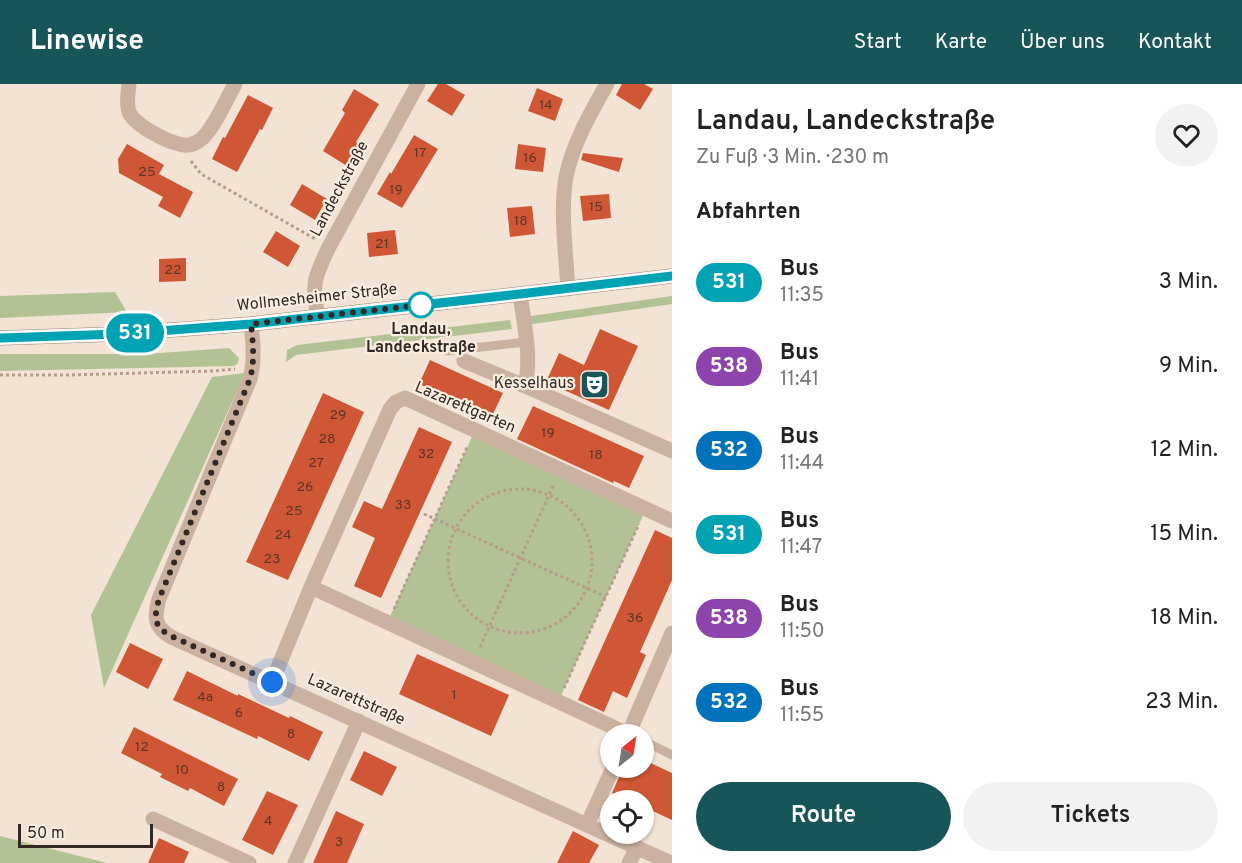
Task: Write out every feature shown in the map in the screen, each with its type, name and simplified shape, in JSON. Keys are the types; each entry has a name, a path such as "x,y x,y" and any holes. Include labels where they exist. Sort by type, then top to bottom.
{"main road":[{"name":"Wollmesheimer Straße","path":"0,338 119,334 251,324 672,276"}],"street":[{"path":"129,84 127,100 128,111 132,117 156,134 180,145 200,142 210,130 235,84"},
{"name":"Landeckstraße","path":"318,317 314,297 320,266 418,84"},
{"path":"568,289 564,211 566,177 581,131 607,84"},
{"path":"520,294 528,368 525,386"},
{"path":"251,324 254,367"},
{"path":"464,361 672,451"},
{"name":"Lazarettstraße","path":"254,367 159,599 156,616 157,624 162,631 671,863"},
{"name":"Lazarettgarten","path":"272,682 311,587 390,409 396,402 405,398 672,521"},
{"path":"311,587 606,724"},
{"path":"634,724 672,633"},
{"path":"295,863 359,721"},
{"path":"587,825 609,778"},
{"path":"153,819 249,863"},
{"path":"629,863 638,848"}],"lane":[{"path":"447,351 526,342"},
{"path":"654,746 672,755"}],"path":[{"path":"200,173 329,247"},
{"path":"0,375 212,371 254,367"},
{"path":"387,623 475,430"},
{"path":"473,663 560,470"},
{"path":"526,489 549,495 566,505 580,521 590,540 592,562 580,602 565,618 546,628 525,633 504,631 489,626 467,609 455,591 449,571 449,549 456,529 468,511 485,498 505,490 526,489"},
{"path":"558,702 646,509"},
{"path":"424,514 606,597"}],"green space":[{"path":"115,292 127,312 0,318 0,296"},
{"path":"672,296 672,304 526,325 524,317"},
{"path":"510,320 512,329 296,355 286,362 287,350 297,345"},
{"path":"229,348 239,358 238,363 234,366 0,371 0,354 146,354"},
{"path":"245,373 104,688 91,615 212,377"},
{"path":"475,430 646,509 558,702 387,623"},
{"path":"0,836 107,863 0,863"}],"building":[{"path":"438,84 446,84 465,95 452,116 427,101"},
{"path":"622,84 644,84 653,89 640,110 616,95"},
{"path":"537,88 563,99 555,121 528,111"},
{"path":"354,89 379,104 356,142 360,144 347,166 323,151 345,113 342,110"},
{"path":"248,95 273,108 237,172 212,159"},
{"path":"414,135 438,149 402,208 377,194"},
{"path":"127,144 164,165 159,174 193,192 180,218 158,206 163,197 119,173 118,159"},
{"path":"518,144 546,148 543,172 515,169"},
{"path":"583,153 623,158 619,172 581,160"},
{"path":"302,184 327,199 315,220 290,205"},
{"path":"609,194 611,218 583,221 580,196"},
{"path":"532,206 535,234 510,237 507,208"},
{"path":"395,230 398,254 369,257 367,233"},
{"path":"276,231 300,246 288,267 263,252"},
{"path":"186,258 186,281 159,282 159,259"},
{"path":"600,329 638,346 609,410 546,382 559,353 584,365"},
{"path":"430,360 503,393 492,416 419,384"},
{"path":"323,393 364,412 288,580 246,562"},
{"path":"533,406 644,456 629,488 614,481 613,483 517,439"},
{"path":"419,427 452,442 381,598 354,586 375,538 352,527 364,501 382,509"},
{"path":"655,530 672,538 672,580 640,652 646,655 627,698 613,691 604,712 578,700"},
{"path":"130,643 163,659 148,689 116,672"},
{"path":"417,654 509,695 491,736 399,694"},
{"path":"187,671 238,696 238,694 323,732 309,761 258,736 257,739 173,700"},
{"path":"134,727 238,779 224,806 190,788 188,791 160,777 162,774 121,753"},
{"path":"364,751 397,767 382,796 350,780"},
{"path":"654,765 672,773 672,820 654,812 654,790 613,790 619,778 654,778"},
{"path":"267,791 298,805 273,855 242,840"},
{"path":"336,811 364,824 347,863 313,863"},
{"path":"573,831 599,845 589,863 557,863"},
{"path":"159,838 189,852 184,863 148,863"}],"bus line":[{"name":"531","path":"0,338 186,330 672,276"}],"place":[{"name":"Landau, Landeckstraße","path":"421,305"},
{"name":"Kesselhaus","path":"595,384"}],"route":[{"path":"272,682 162,631 157,624 156,616 159,599 254,367 251,324 421,305"}]}
